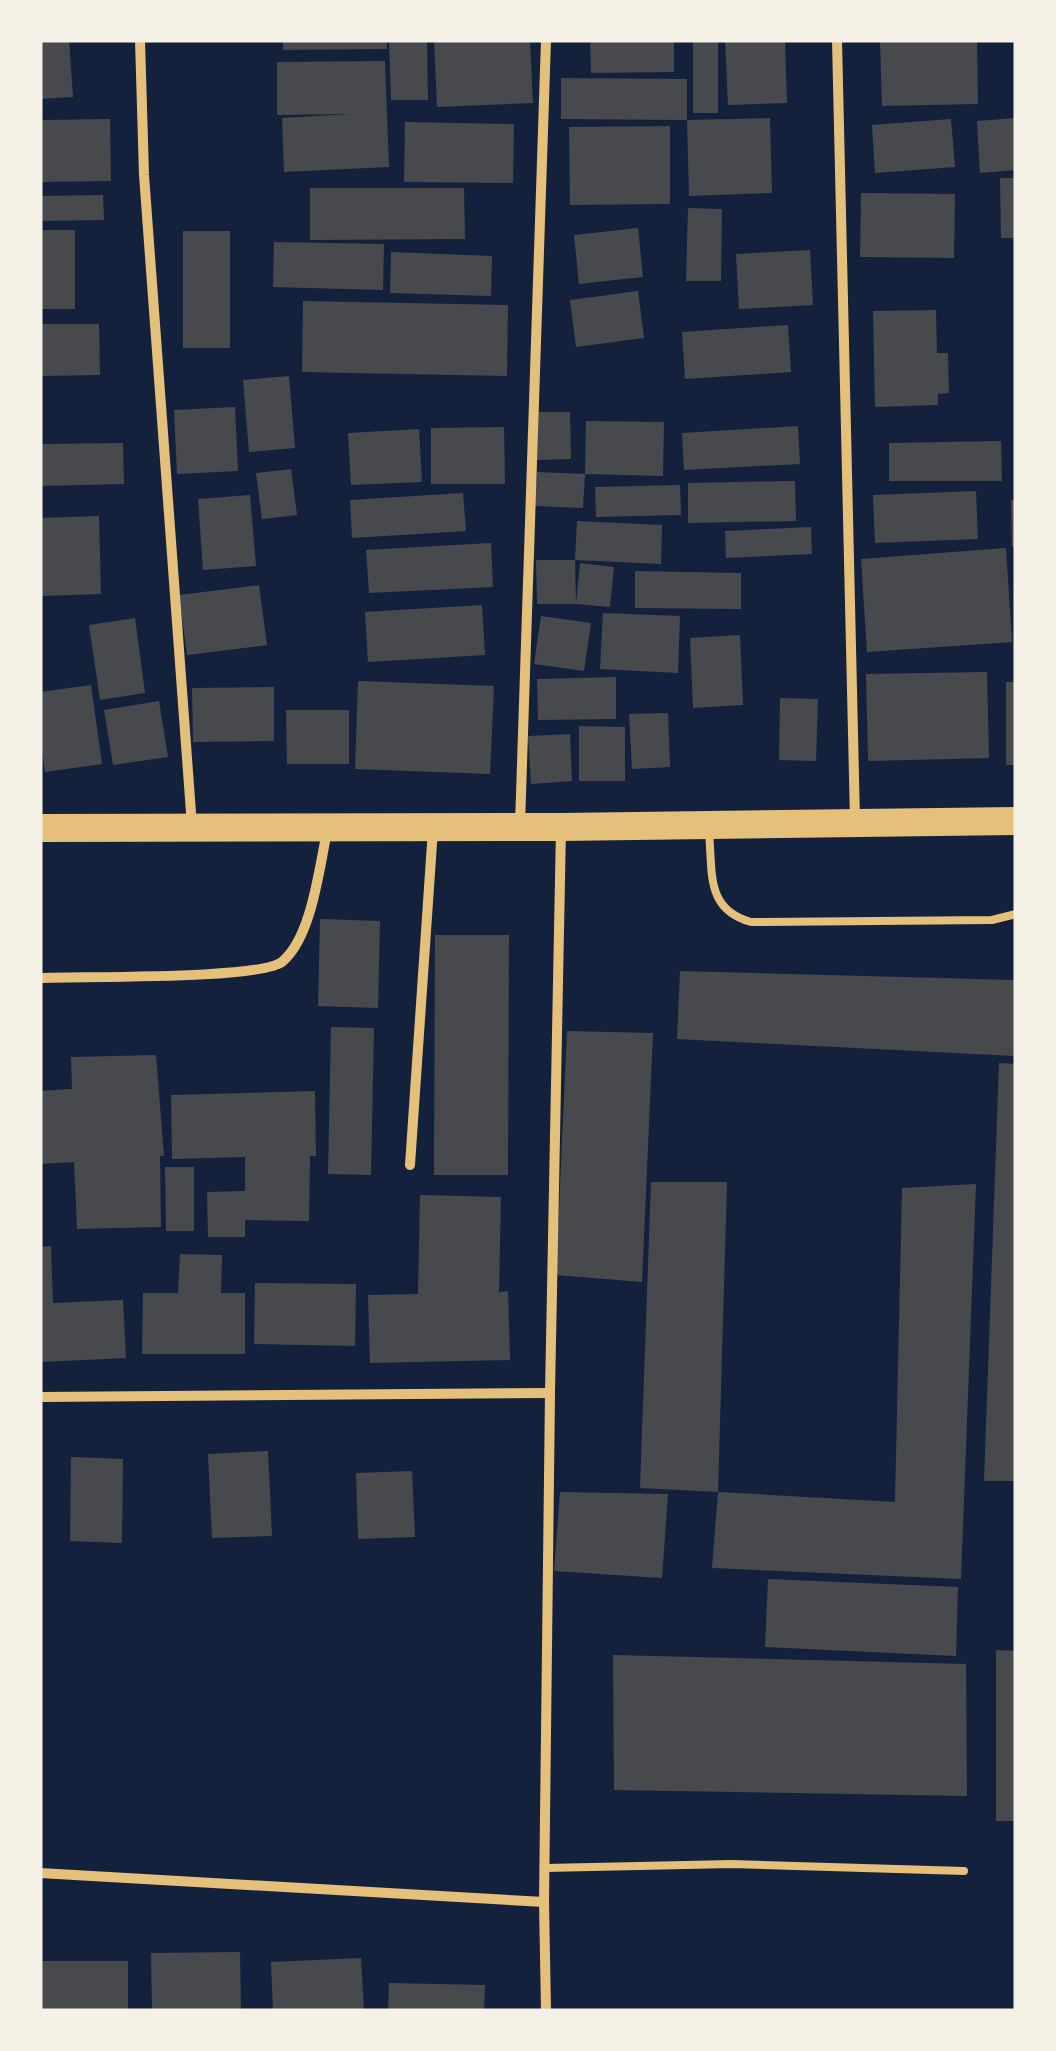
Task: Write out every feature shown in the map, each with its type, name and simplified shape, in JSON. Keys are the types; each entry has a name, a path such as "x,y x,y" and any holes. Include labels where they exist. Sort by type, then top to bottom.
{"highway":[{"path":"40,828 1016,821"}],"street":[{"path":"140,40 144,175 192,827"},
{"path":"520,826 546,40"},
{"path":"838,40 855,820"},
{"path":"546,2011 550,1393 561,827"},
{"path":"40,978 247,972 281,964 297,943 310,908 328,828"},
{"path":"410,1165 433,828"},
{"path":"40,1398 550,1393"},
{"path":"40,1872 544,1902"}],"lane":[{"path":"709,824 715,892 722,908 751,922 974,920 1010,918 1016,914"},
{"path":"546,1868 732,1864 964,1871"}],"building":[{"path":"40,40 69,40 73,97 40,99"},
{"path":"283,40 387,40 387,49 283,50"},
{"path":"389,40 427,40 428,100 391,100"},
{"path":"434,40 530,40 533,103 437,107"},
{"path":"590,40 674,40 674,72 591,73"},
{"path":"693,40 718,40 718,113 693,113"},
{"path":"725,40 785,40 787,103 728,105"},
{"path":"880,40 977,40 978,104 882,106"},
{"path":"385,61 389,167 284,172 282,118 351,114 277,115 277,62"},
{"path":"561,78 687,79 687,120 561,119"},
{"path":"770,118 772,193 689,196 687,120"},
{"path":"1016,118 1016,170 980,173 977,121"},
{"path":"110,119 111,181 40,182 40,120"},
{"path":"951,119 955,167 875,173 872,125"},
{"path":"405,122 514,124 513,183 404,182"},
{"path":"670,126 670,204 570,205 569,127"},
{"path":"1000,178 1016,178 1016,238 1001,238"},
{"path":"310,188 464,188 465,239 310,240"},
{"path":"861,193 955,194 954,258 860,257"},
{"path":"103,195 104,220 40,221 40,196"},
{"path":"688,208 722,209 721,281 686,281"},
{"path":"638,228 643,277 579,284 574,235"},
{"path":"40,230 75,230 75,309 40,309"},
{"path":"183,231 230,231 230,348 183,348"},
{"path":"274,242 384,244 383,290 273,287"},
{"path":"810,250 813,305 739,309 736,254"},
{"path":"391,252 492,256 491,296 390,293"},
{"path":"638,291 644,338 576,347 570,300"},
{"path":"303,301 508,305 507,376 302,372"},
{"path":"936,310 937,353 948,353 949,393 938,394 938,405 875,407 873,311"},
{"path":"40,324 99,324 100,375 40,376"},
{"path":"788,325 791,372 685,379 682,332"},
{"path":"289,376 295,448 249,452 243,380"},
{"path":"235,407 238,471 177,474 174,410"},
{"path":"537,412 570,412 571,459 537,460"},
{"path":"586,421 664,422 663,476 585,474"},
{"path":"798,426 800,464 684,470 682,433"},
{"path":"504,427 505,484 431,484 431,428"},
{"path":"419,429 422,482 351,485 348,433"},
{"path":"1001,441 1002,481 889,481 889,443"},
{"path":"123,443 124,484 40,486 40,444"},
{"path":"291,469 297,515 262,519 256,473"},
{"path":"537,472 585,474 583,508 535,506"},
{"path":"795,481 796,521 688,523 688,483"},
{"path":"680,485 681,515 596,517 595,487"},
{"path":"976,491 978,539 875,543 873,495"},
{"path":"463,493 466,531 352,538 350,500"},
{"path":"250,495 256,566 203,570 198,499"},
{"path":"1011,500 1016,500 1016,547 1012,547"},
{"path":"99,516 101,594 40,596 40,518"},
{"path":"577,521 662,525 661,564 575,560"},
{"path":"811,527 812,554 726,558 725,531"},
{"path":"491,543 493,587 369,593 366,550"},
{"path":"1006,548 1012,642 867,652 861,559"},
{"path":"536,560 575,560 576,604 537,604"},
{"path":"580,563 614,567 610,607 576,604"},
{"path":"635,571 741,573 741,609 635,608"},
{"path":"259,585 267,645 187,655 179,595"},
{"path":"482,605 485,655 368,662 365,612"},
{"path":"603,613 680,616 678,673 600,669"},
{"path":"541,616 591,623 584,671 534,664"},
{"path":"135,618 145,693 100,700 89,625"},
{"path":"740,635 743,705 693,708 690,638"},
{"path":"987,672 989,758 868,761 866,674"},
{"path":"616,677 616,719 538,720 537,679"},
{"path":"358,681 494,686 490,774 355,769"},
{"path":"1006,682 1016,682 1016,765 1006,765"},
{"path":"91,685 102,764 45,772 40,692"},
{"path":"274,687 274,741 193,742 192,688"},
{"path":"780,698 818,699 816,761 779,760"},
{"path":"159,701 168,757 113,765 104,710"},
{"path":"286,710 349,710 349,764 287,764"},
{"path":"668,713 670,767 632,769 629,714"},
{"path":"579,726 625,727 625,781 579,781"},
{"path":"570,734 572,781 531,784 528,736"},
{"path":"320,919 380,921 378,1008 318,1006"},
{"path":"435,935 509,935 508,1175 434,1175"},
{"path":"680,971 1014,980 1014,1056 677,1039"},
{"path":"331,1027 374,1028 371,1175 328,1174"},
{"path":"567,1031 653,1033 642,1282 556,1275"},
{"path":"156,1055 164,1156 160,1156 161,1227 77,1229 74,1162 40,1164 40,1091 72,1089 71,1057"},
{"path":"999,1063 1016,1064 1016,1481 984,1481"},
{"path":"315,1091 316,1156 310,1156 309,1221 245,1220 245,1237 208,1237 207,1192 245,1191 245,1157 172,1159 171,1095"},
{"path":"165,1167 194,1167 194,1231 166,1231"},
{"path":"651,1182 727,1182 718,1492 640,1488"},
{"path":"976,1184 961,1579 712,1568 718,1492 895,1502 902,1188"},
{"path":"420,1195 501,1197 499,1292 508,1291 510,1360 370,1363 368,1295 418,1294"},
{"path":"51,1246 53,1303 123,1300 126,1358 40,1362 40,1247"},
{"path":"180,1254 222,1255 221,1293 245,1293 245,1354 142,1354 143,1293 178,1293"},
{"path":"255,1283 356,1284 355,1346 254,1344"},
{"path":"268,1451 272,1536 212,1538 208,1454"},
{"path":"71,1457 123,1459 122,1543 70,1541"},
{"path":"412,1471 415,1537 358,1539 356,1473"},
{"path":"560,1492 668,1494 662,1578 554,1571"},
{"path":"768,1579 958,1587 956,1656 765,1647"},
{"path":"996,1650 1016,1651 1016,1821 996,1821"},
{"path":"613,1655 966,1664 967,1796 614,1790"},
{"path":"240,1952 241,2011 152,2011 151,1953"},
{"path":"361,1958 364,2011 273,2011 271,1962"},
{"path":"41,1961 128,1961 128,2011 41,2011"},
{"path":"389,1983 485,1985 484,2011 388,2011"}]}
